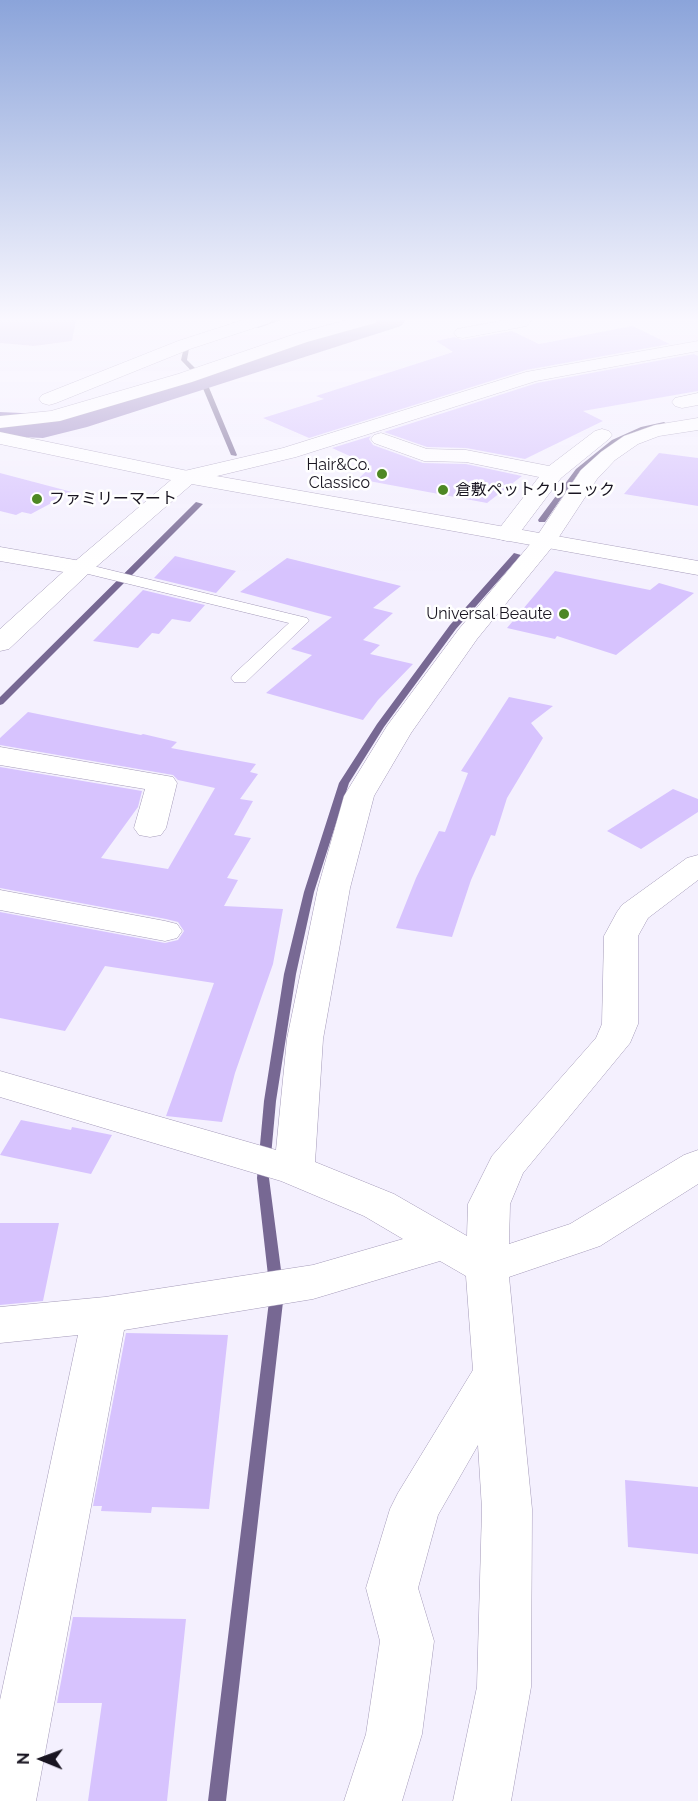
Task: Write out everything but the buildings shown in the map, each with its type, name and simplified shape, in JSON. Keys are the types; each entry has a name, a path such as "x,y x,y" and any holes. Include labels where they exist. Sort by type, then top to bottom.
{"street":[{"path":"4,425 23,409 38,403"},
{"path":"4,425 53,417 100,403"},
{"path":"0,643 81,568 188,477 289,453 447,403"},
{"path":"273,1163 305,1039 334,888 359,796 398,732 468,634 545,541 589,475 608,456 631,440 655,431 698,424"},
{"path":"507,534 553,474 602,435"},
{"path":"0,438 188,477 698,568"},
{"path":"381,439 424,455 466,456 553,474"},
{"path":"0,554 81,568"},
{"path":"0,756 162,783 150,828"},
{"path":"482,1801 504,1687 507,1509 487,1268 489,1204 506,1166 612,1043 620,1024 621,936 634,912 698,865"},
{"path":"0,900 165,931"},
{"path":"0,1084 273,1163 379,1206 487,1268 585,1235 698,1165"},
{"path":"0,1325 105,1315 313,1282 446,1243"},
{"path":"7,1801 105,1315"},
{"path":"374,1801 394,1734 407,1641 392,1588 415,1509 495,1373"}],"lane":[{"path":"81,568 301,621 240,678"}],"waterway":[{"path":"0,424 43,426 123,403"},
{"path":"212,403 234,455"},
{"path":"542,520 578,470 614,441 643,428 664,424"},
{"path":"0,702 199,504"},
{"path":"217,1801 277,1293 263,1178 270,1101 290,974 309,892 344,783 380,726 453,627 517,555"}],"place":[{"name":"Hair&Co. Classico","path":"382,474"},
{"name":"倉敷ペットクリニック","path":"443,490"},
{"name":"ファミリーマート","path":"37,499"},
{"name":"Universal Beaute","path":"564,614"}]}
